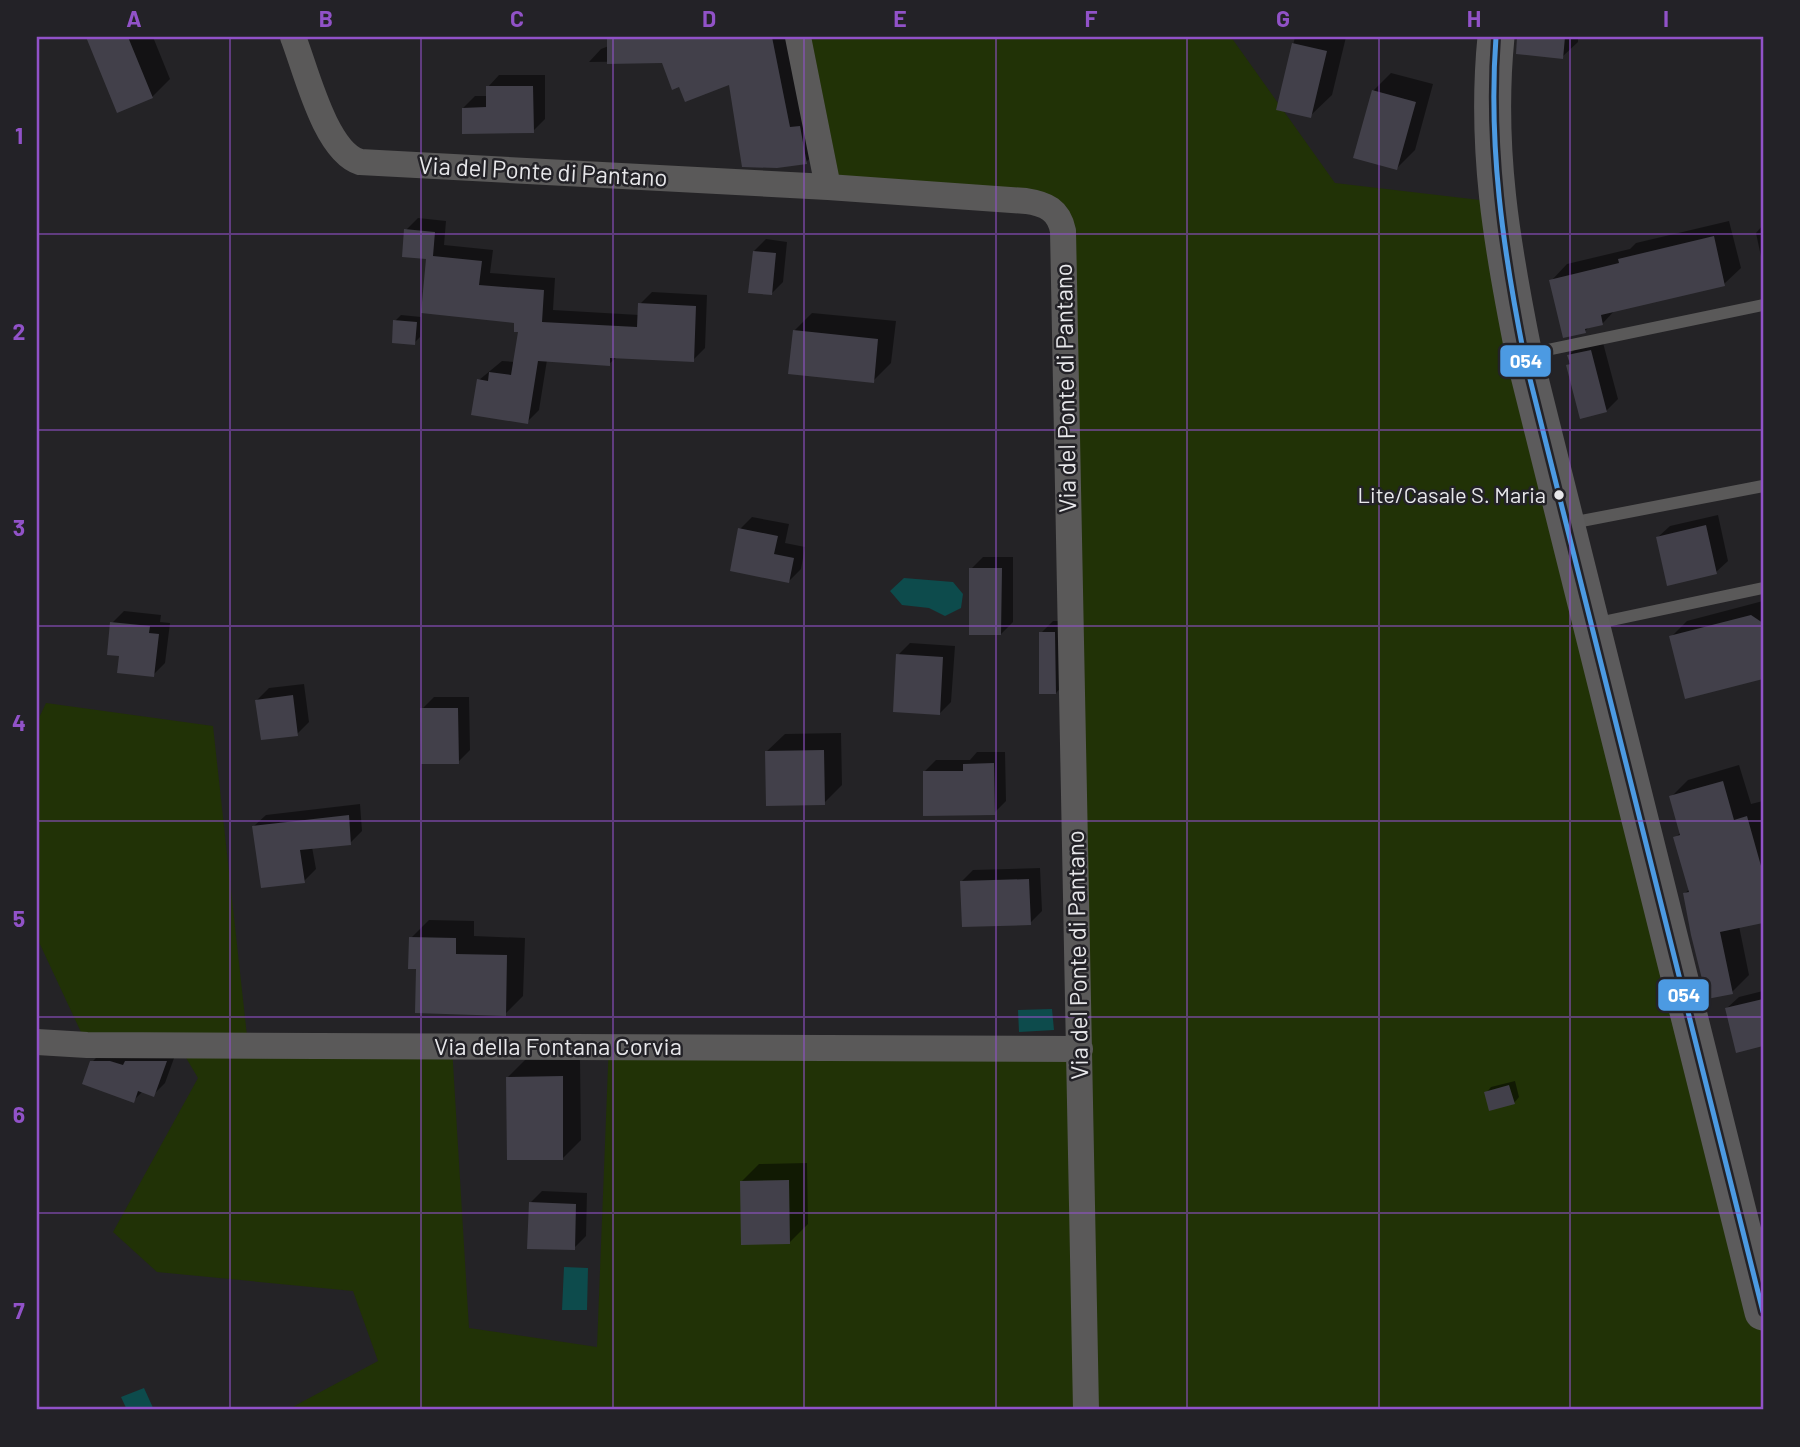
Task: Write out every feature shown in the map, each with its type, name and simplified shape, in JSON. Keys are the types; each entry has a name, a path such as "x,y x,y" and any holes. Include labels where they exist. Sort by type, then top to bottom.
{"street":[{"name":"Via del Ponte di Pantano","path":"293,37 331,135 346,156 360,162 828,187 1037,203 1052,209 1061,223 1086,1410"},
{"path":"798,37 828,187"},
{"path":"1496,37 1491,103 1493,166 1501,235 1524,355 1763,1312"},
{"name":"Via della Fontana Corvia","path":"37,1042 100,1045 1080,1049"}],"lane":[{"path":"1524,355 1763,305"},
{"path":"1567,524 1763,486"},
{"path":"1593,625 1763,588"}],"green space":[{"path":"798,37 1231,37 1335,183 1497,202 1763,1261 1763,1410 287,1410 378,1361 353,1291 157,1272 113,1232 198,1078 179,1046 87,1045 37,938 37,722 46,703 213,726 248,1045 452,1047 469,1328 597,1347 609,1042 1079,1049 1057,216 828,187"}],"water":[{"path":"904,578 953,582 963,594 961,608 945,616 929,608 902,605 890,591"},
{"path":"1052,1009 1054,1030 1019,1032 1018,1010"},
{"path":"564,1267 588,1268 587,1310 562,1310"},
{"path":"144,1388 154,1410 127,1410 121,1397"}],"building":[{"path":"86,37 128,37 153,98 117,113"},
{"path":"607,37 772,37 790,127 800,126 807,164 777,168 742,167 729,85 685,102 679,87 672,90 662,63 607,64"},
{"path":"1517,37 1565,37 1563,59 1516,54"},
{"path":"1292,43 1327,51 1311,118 1276,110"},
{"path":"486,86 533,86 534,133 462,134 462,108 486,107"},
{"path":"1372,90 1416,102 1397,170 1353,158"},
{"path":"404,229 435,232 433,256 482,261 479,285 544,290 542,322 637,327 638,303 696,306 694,362 610,358 610,366 538,361 528,424 471,415 477,379 488,381 489,372 511,375 518,332 514,332 514,323 421,313 426,259 402,257"},
{"path":"1714,236 1725,286 1601,315 1603,325 1585,329 1586,333 1563,338 1549,280 1619,263 1618,259"},
{"path":"753,251 776,253 772,295 748,293"},
{"path":"393,320 417,322 415,345 392,343"},
{"path":"793,330 878,339 874,383 788,374"},
{"path":"1591,350 1607,412 1580,419 1566,365 1570,364 1567,355"},
{"path":"1706,525 1717,574 1667,586 1656,537"},
{"path":"738,528 778,536 774,554 794,558 789,583 730,571"},
{"path":"969,568 1002,568 1001,635 969,635"},
{"path":"1751,615 1763,623 1763,679 1685,699 1669,636"},
{"path":"110,622 150,626 149,633 159,634 154,677 117,673 119,656 107,655"},
{"path":"1039,632 1055,632 1056,694 1039,694"},
{"path":"896,654 943,657 940,715 893,712"},
{"path":"293,695 298,736 261,740 255,700"},
{"path":"420,708 458,708 459,764 421,764"},
{"path":"824,750 825,805 766,806 765,751"},
{"path":"994,763 995,815 923,816 923,771 963,771 963,764"},
{"path":"1723,781 1734,820 1747,816 1763,873 1763,923 1720,932 1733,994 1707,999 1683,893 1689,892 1673,837 1680,835 1669,796"},
{"path":"349,815 351,845 300,850 305,883 261,888 252,826"},
{"path":"1029,879 1031,925 962,927 960,881"},
{"path":"409,937 456,938 456,954 507,955 506,1016 415,1013 416,969 408,969"},
{"path":"1763,999 1763,1046 1736,1053 1725,1008"},
{"path":"90,1061 110,1061 123,1065 125,1061 167,1061 154,1097 138,1091 134,1103 82,1084"},
{"path":"563,1076 563,1160 507,1160 506,1077"},
{"path":"1509,1085 1515,1104 1489,1111 1484,1092"},
{"path":"789,1180 790,1244 741,1245 740,1181"},
{"path":"529,1202 576,1204 575,1250 527,1249"}],"transit line":[{"name":"054","path":"1496,37 1494,117 1499,197 1524,355 1763,1312"}],"place":[{"name":"Lite/Casale S. Maria","path":"1559,495"}]}
